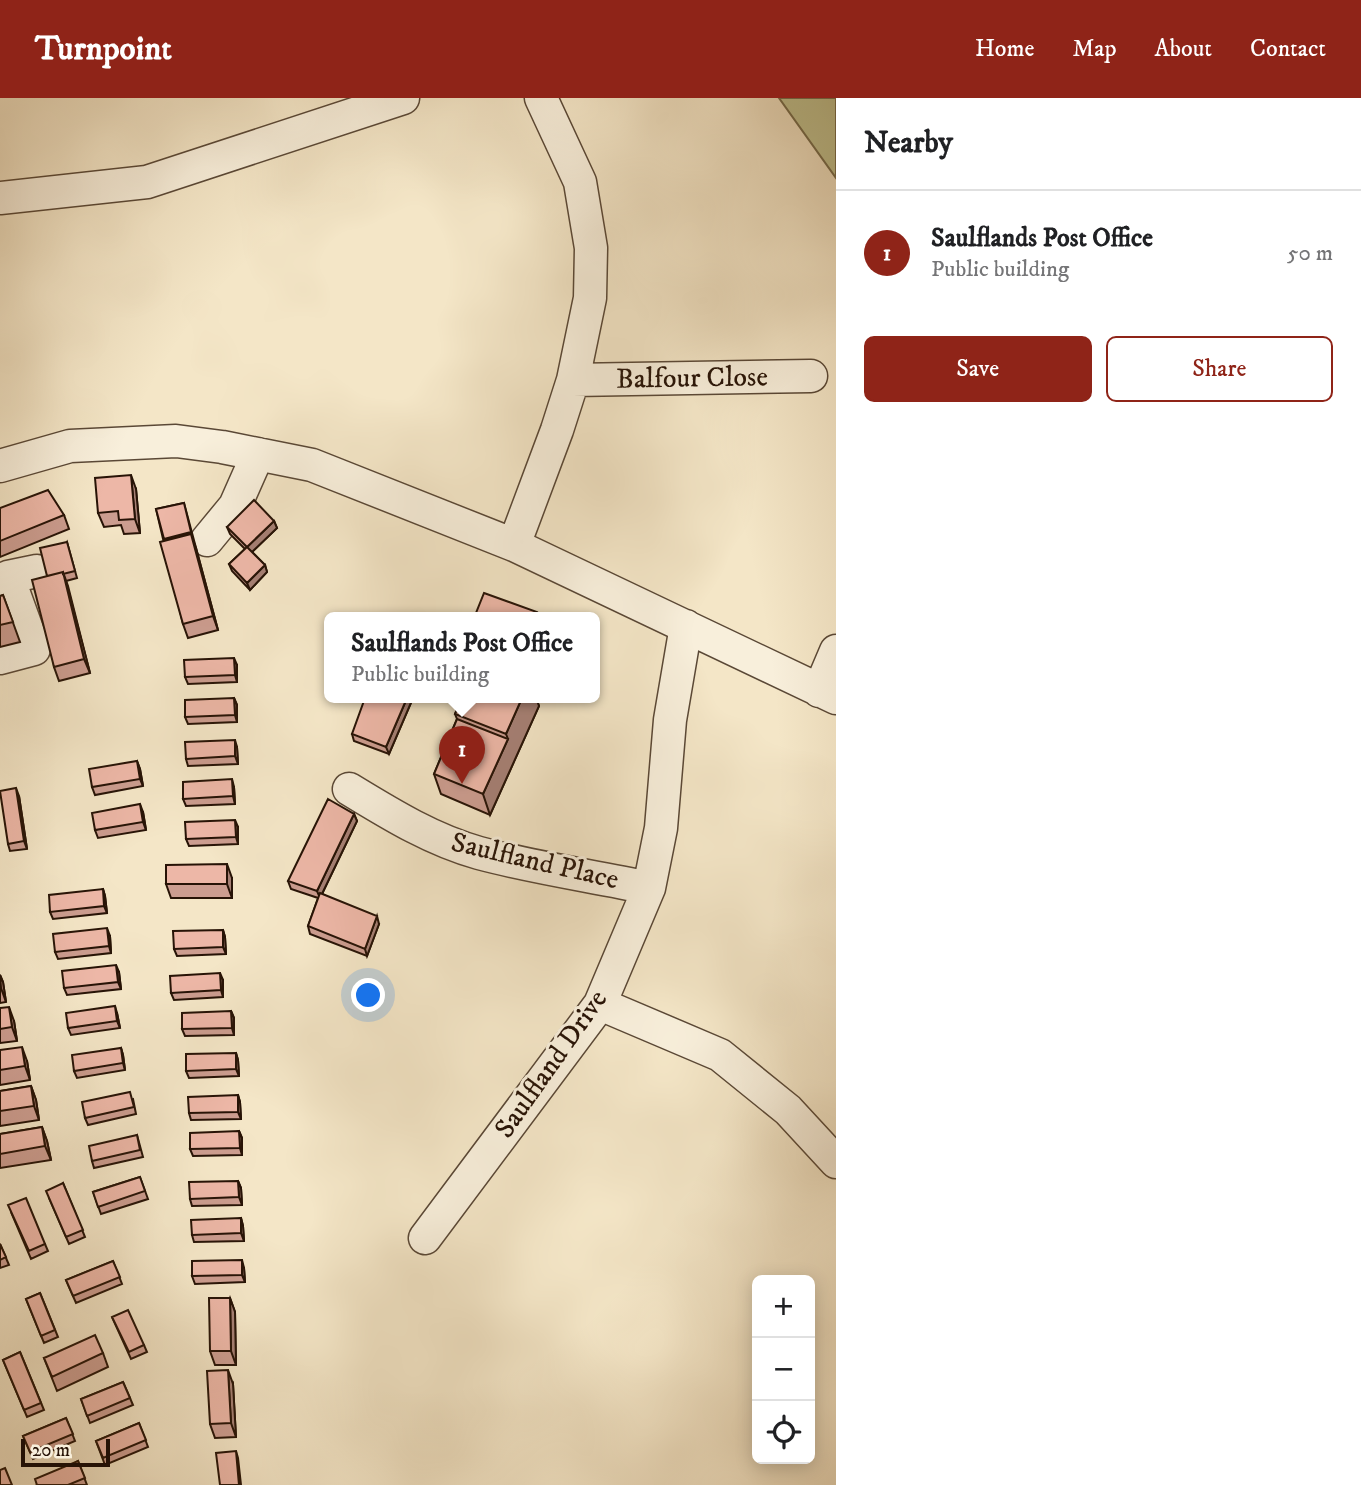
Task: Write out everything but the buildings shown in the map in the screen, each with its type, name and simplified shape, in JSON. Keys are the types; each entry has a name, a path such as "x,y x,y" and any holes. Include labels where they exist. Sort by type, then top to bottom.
{"street":[{"path":"0,198 147,182 403,98"},
{"path":"514,545 573,380 590,298 591,248 580,182 541,98"},
{"name":"Balfour Close","path":"573,380 811,376"},
{"path":"0,466 70,446 176,441 312,465 514,545 827,695 836,651"},
{"path":"207,540 235,506 258,454"},
{"path":"0,658 34,649 8,577 37,571"},
{"name":"Saulfland Drive","path":"425,1238 600,1004 649,888 661,828 670,720 686,626"},
{"name":"Saulfland Place","path":"349,789 390,815 433,836 479,853 649,888"},
{"path":"600,1004 720,1055 788,1110 836,1162"}],"green space":[{"path":"779,98 836,98 836,178"}],"place":[{"name":"Saulflands Post Office","path":"462,784"}]}
